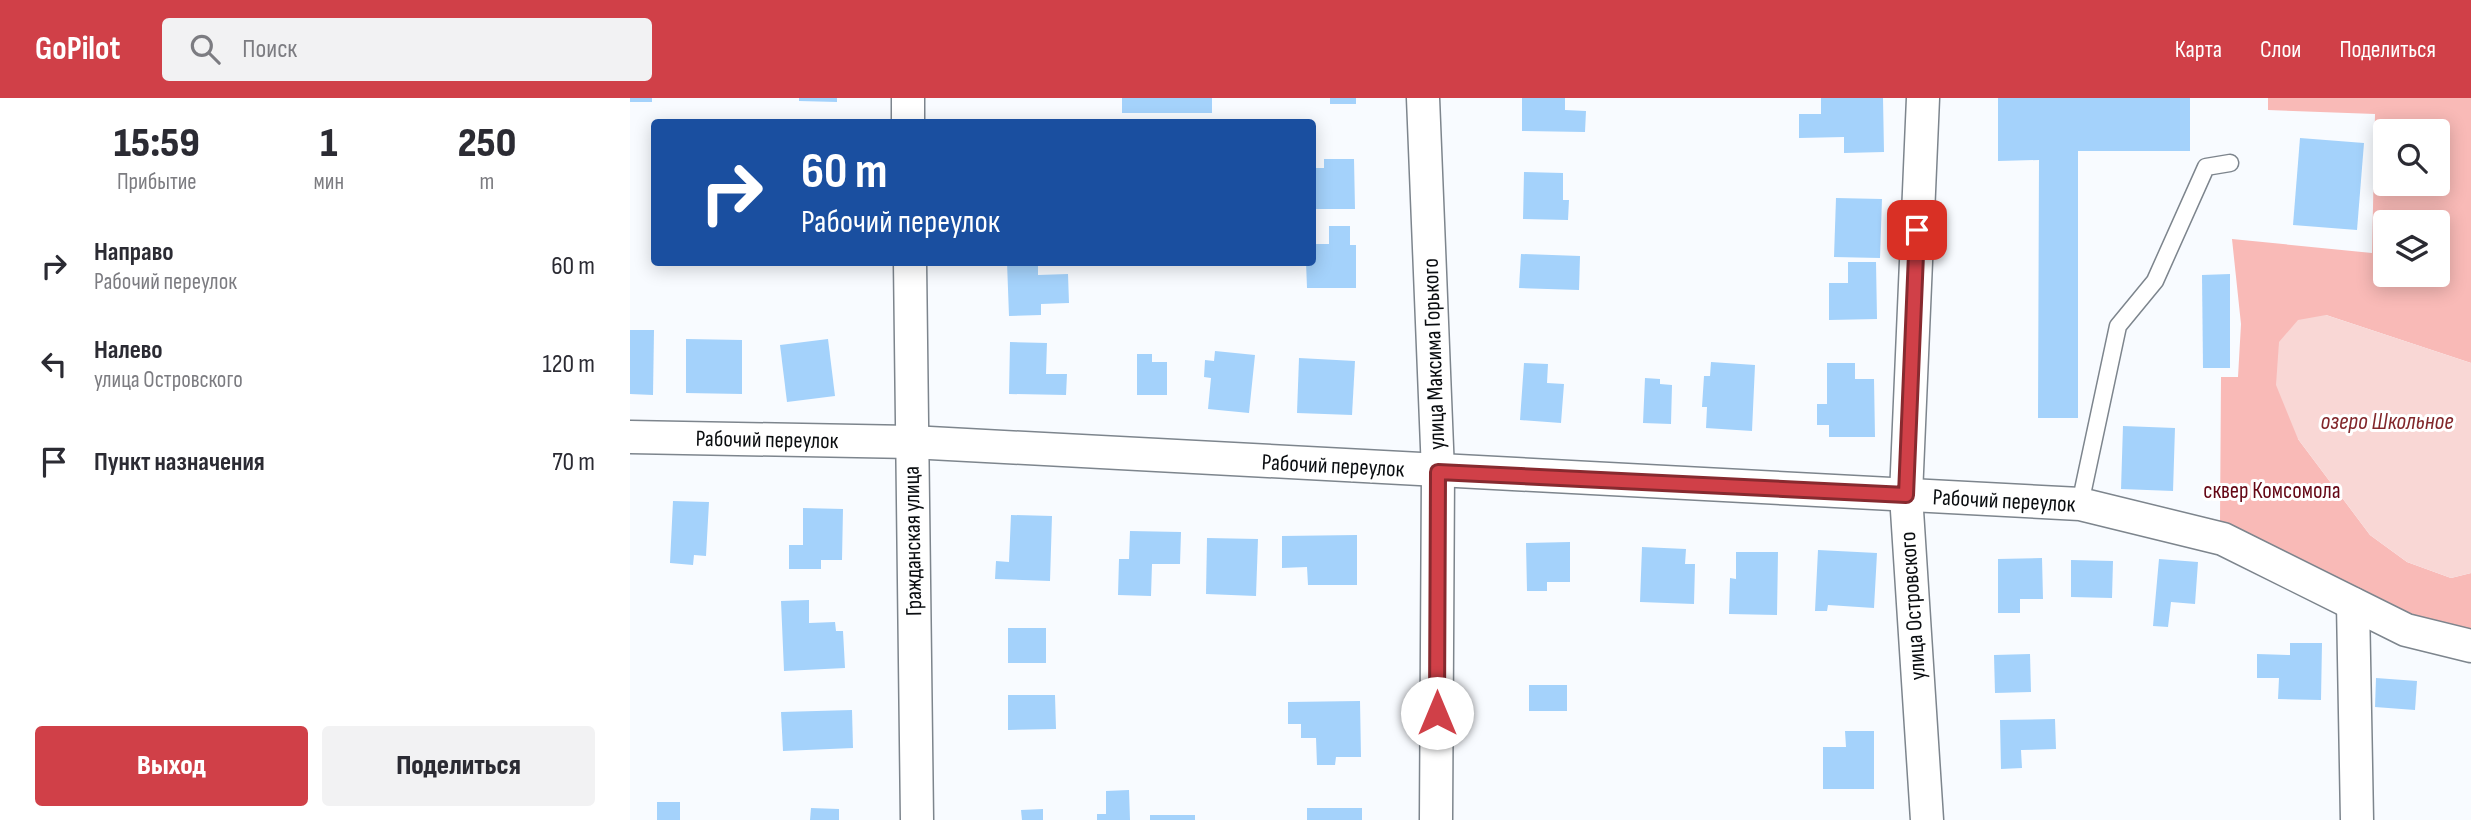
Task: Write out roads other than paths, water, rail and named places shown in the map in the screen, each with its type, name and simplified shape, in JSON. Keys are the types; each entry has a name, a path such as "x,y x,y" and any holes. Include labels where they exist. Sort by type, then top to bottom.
{"street":[{"path":"908,98 908,119"},
{"name":"улица Максима Горького","path":"1423,98 1438,472 1436,820"},
{"name":"улица Островского","path":"1923,98 1906,495 1927,820"},
{"name":"Гражданская улица","path":"910,266 917,820"},
{"name":"Рабочий переулок","path":"630,437 911,442 2080,504 2223,539 2406,631 2471,646"},
{"path":"2353,604 2357,820"}],"lane":[{"path":"2080,504 2118,326 2155,281 2206,167 2230,163"}],"water":[{"name":"озеро Школьное","path":"2326,315 2471,363 2471,573 2451,578 2407,562 2370,535 2298,439 2276,385 2279,342 2298,320"}],"park label":[{"name":"сквер Комсомола","path":"2272,491"}]}
